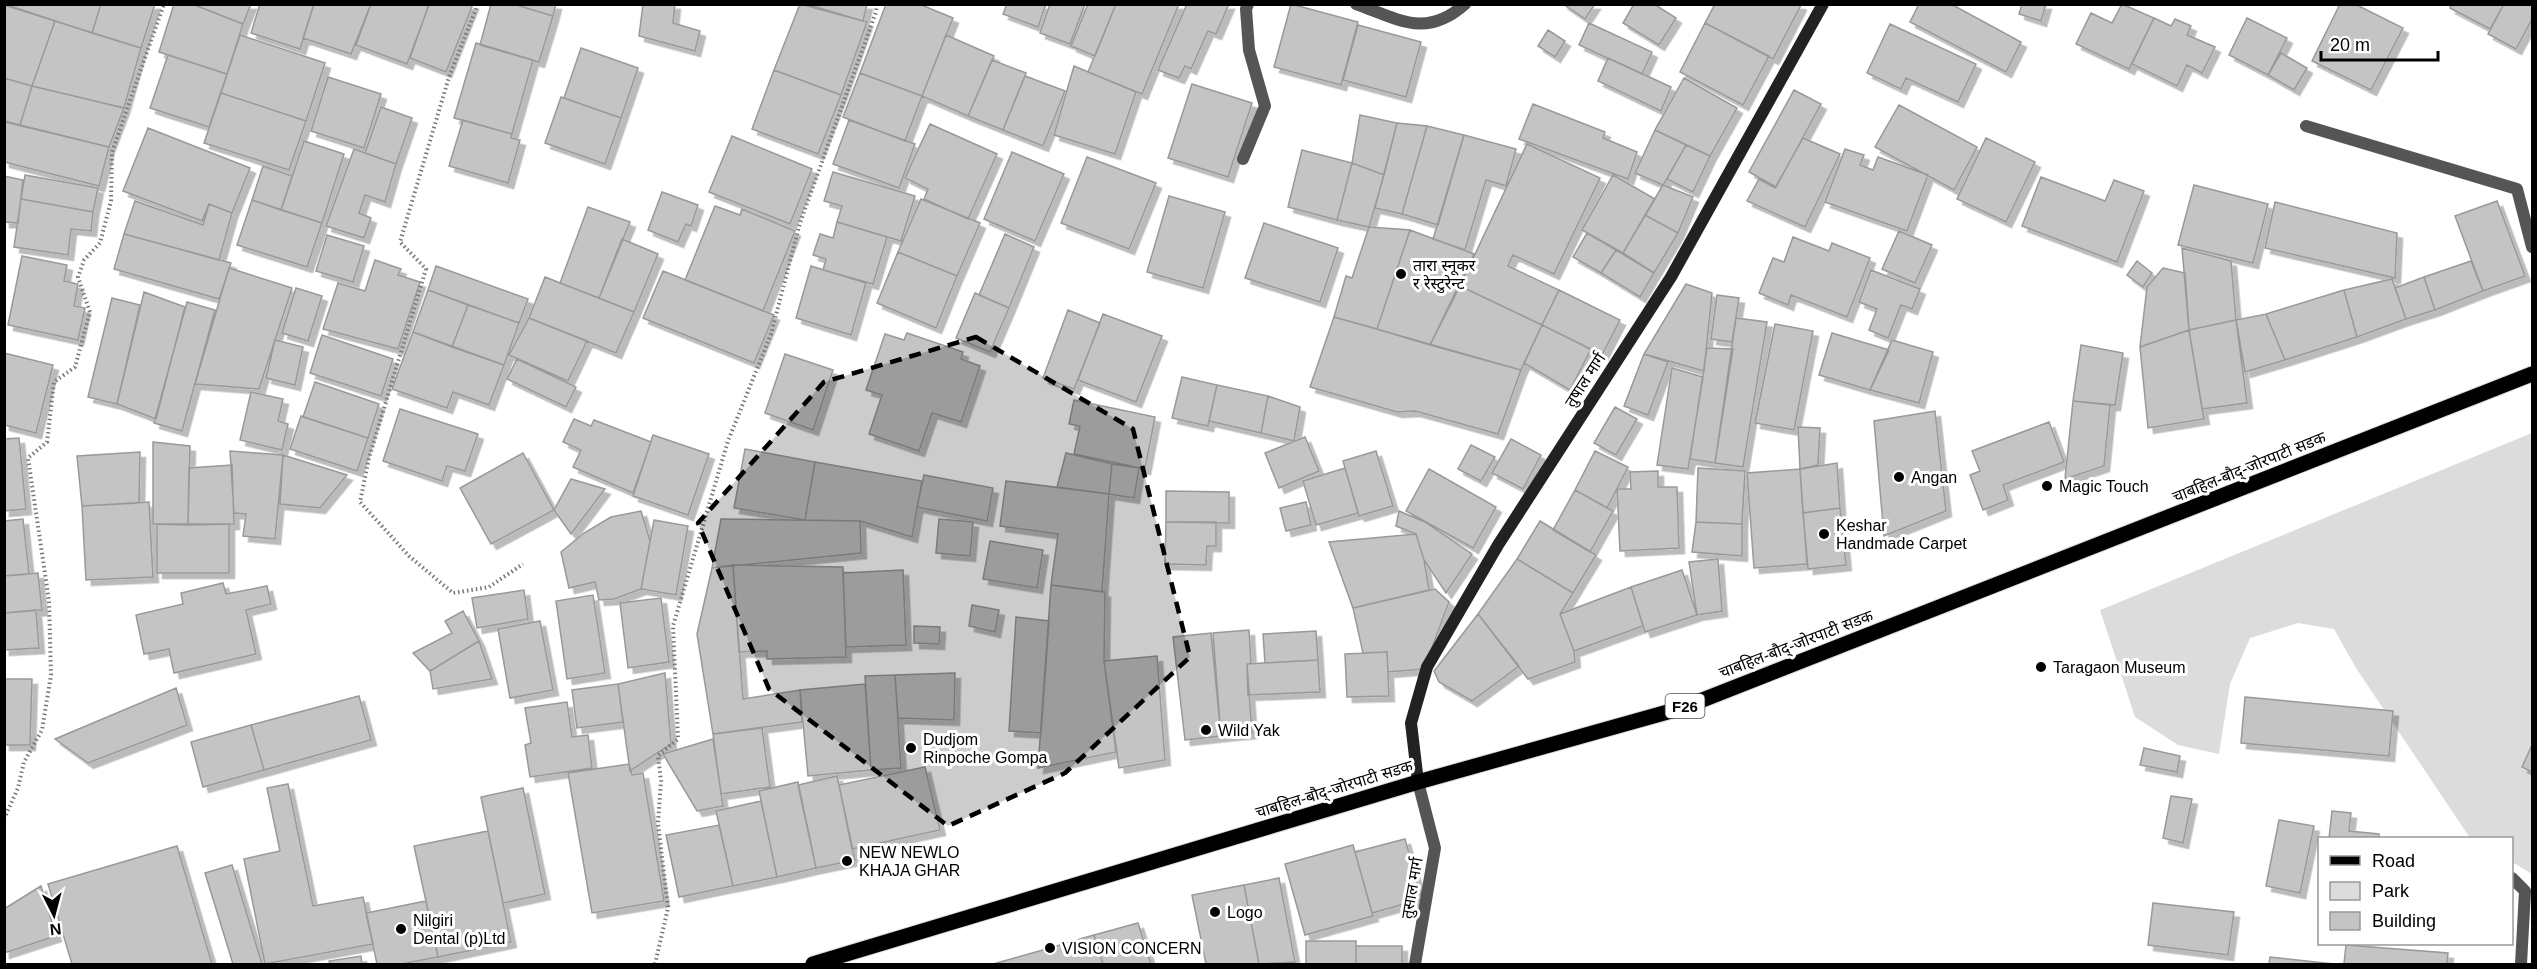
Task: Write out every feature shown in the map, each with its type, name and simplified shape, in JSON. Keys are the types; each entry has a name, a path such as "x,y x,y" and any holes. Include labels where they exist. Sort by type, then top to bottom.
{"main road":[{"name":"चाबहिल-बौद्-जोरपाटी सडक","path":"813,964 1418,783 1682,708 2532,374"}],"street":[{"path":"1243,159 1265,106 1249,50 1246,9 1248,4"},
{"path":"1356,4 1414,25 1442,21 1465,4"},
{"name":"तुषाल मार्ग","path":"1418,783 1411,723 1428,668 1498,545 1671,277 1823,4"},
{"path":"2306,126 2517,189 2532,247"},
{"name":"तुसाल मार्ग","path":"1415,964 1436,848 1418,783"},
{"path":"2513,880 2525,891 2521,964"}],"path":[{"path":"4,819 18,788 24,762 42,730 51,675 49,601 28,458 47,442 54,382 75,367 90,312 78,277 84,260 100,243 111,201 112,152 164,4"},
{"path":"478,4 449,77 400,242 426,268 369,458 360,502 409,556 453,593 489,587 523,564"},
{"path":"655,964 668,908 658,823 662,781 658,756 678,739 673,626 728,441 771,334 800,223 877,4"}],"highlighted area":[{"path":"976,337 1133,429 1190,657 1065,773 948,826 769,689 698,523 824,382"}],"green space":[{"path":"2532,433 2532,874 2513,863 2513,837 2469,837 2356,668 2334,629 2298,623 2250,638 2230,684 2219,754 2178,745 2135,717 2100,610"}],"building":[{"path":"4,4 101,4 92,33"},
{"path":"101,4 155,4 141,48 92,33"},
{"path":"174,4 192,4 243,24 227,74 159,52"},
{"path":"192,4 251,4 243,24"},
{"path":"260,4 314,4 300,49 251,33"},
{"path":"314,4 371,4 351,54 303,38"},
{"path":"371,4 429,5 407,64 356,45"},
{"path":"429,4 473,4 446,72 410,58"},
{"path":"491,4 513,4 553,16 539,62 480,45"},
{"path":"513,4 556,4 553,16"},
{"path":"643,4 675,4 673,23 700,31 695,51 639,36"},
{"path":"800,4 867,22 841,95 774,70"},
{"path":"806,4 867,4 863,21"},
{"path":"886,4 919,4 953,18 922,96 860,73"},
{"path":"1007,4 1046,4 1038,27 1003,14"},
{"path":"1050,4 1085,4 1070,44 1040,33"},
{"path":"1088,4 1116,4 1095,56 1071,46"},
{"path":"1116,4 1179,4 1142,94 1088,72"},
{"path":"1187,4 1229,4 1216,34 1208,31 1191,69 1185,66 1179,78 1158,70"},
{"path":"1291,4 1358,22 1341,85 1274,67"},
{"path":"1563,4 1595,4 1585,19"},
{"path":"1634,4 1654,4 1676,18 1659,45 1623,23"},
{"path":"1715,4 1801,5 1773,59 1705,23"},
{"path":"1919,4 1951,4 2021,42 2006,72 1910,22"},
{"path":"2022,4 2046,4 2041,21 2019,14"},
{"path":"2122,4 2154,18 2129,69 2076,44 2091,13 2112,23"},
{"path":"2340,4 2355,4 2403,28 2371,90 2312,61"},
{"path":"2451,4 2504,4 2490,29 2450,8"},
{"path":"2504,4 2532,4 2532,19 2516,49 2488,34"},
{"path":"4,5 55,21 32,86 4,78"},
{"path":"2154,18 2171,26 2175,19 2191,26 2187,35 2215,47 2202,73 2187,65 2177,86 2132,64"},
{"path":"2247,18 2287,38 2268,75 2229,55"},
{"path":"55,21 141,48 124,108 32,86"},
{"path":"1589,23 1652,52 1642,74 1579,45"},
{"path":"1705,23 1769,56 1743,105 1680,72"},
{"path":"1890,24 1976,64 1958,102 1906,78 1901,89 1867,73"},
{"path":"1358,25 1421,42 1406,97 1343,80"},
{"path":"1548,30 1565,41 1555,57 1538,46"},
{"path":"240,35 325,63 306,121 221,93"},
{"path":"946,35 994,56 968,116 922,96"},
{"path":"476,43 533,60 512,134 454,118"},
{"path":"581,48 638,68 621,118 564,98"},
{"path":"2281,53 2307,68 2294,90 2268,75"},
{"path":"168,55 227,74 209,127 150,108"},
{"path":"1608,58 1671,87 1661,111 1598,81"},
{"path":"992,60 1026,73 1003,130 968,116"},
{"path":"1074,66 1136,92 1115,154 1054,135"},
{"path":"774,70 841,95 818,154 752,129"},
{"path":"860,73 922,96 905,141 843,117"},
{"path":"1025,76 1065,91 1043,146 1003,130"},
{"path":"328,77 381,94 364,148 311,131"},
{"path":"4,78 32,86 20,125 4,121"},
{"path":"1684,78 1737,108 1710,156 1655,130"},
{"path":"1192,84 1252,103 1228,177 1168,158"},
{"path":"32,86 124,108 109,147 20,125"},
{"path":"1794,90 1821,104 1776,187 1749,172"},
{"path":"221,93 306,121 289,170 204,143"},
{"path":"561,97 621,118 605,164 545,143"},
{"path":"1533,104 1605,132 1603,138 1637,152 1628,179 1519,139"},
{"path":"1899,105 1977,147 1954,190 1875,147"},
{"path":"381,107 412,118 396,164 365,153"},
{"path":"1360,115 1397,123 1384,175 1352,163"},
{"path":"463,120 512,134 511,138 520,140 508,183 449,166"},
{"path":"849,120 915,144 899,188 833,164"},
{"path":"5,122 109,147 99,186 4,162"},
{"path":"1397,123 1427,126 1402,214 1375,208"},
{"path":"930,124 997,154 968,219 924,199 928,189 905,178"},
{"path":"1427,126 1464,135 1438,225 1402,214"},
{"path":"148,128 250,168 232,213 209,204 202,221 123,191"},
{"path":"1655,130 1686,145 1663,185 1635,173"},
{"path":"1464,135 1516,149 1506,186 1486,180 1465,250 1433,239"},
{"path":"732,136 812,169 790,224 709,192"},
{"path":"1803,138 1840,154 1805,227 1747,201 1759,179 1775,188"},
{"path":"1986,138 2035,162 2006,222 1957,199"},
{"path":"304,141 344,154 322,223 281,210"},
{"path":"1527,144 1600,178 1554,274 1513,255 1508,266 1559,290 1542,325 1460,286"},
{"path":"1686,145 1710,156 1693,192 1667,179"},
{"path":"354,149 396,164 385,202 365,195 359,213 371,218 364,238 326,226"},
{"path":"1845,149 1864,155 1860,165 1873,170 1878,157 1928,175 1907,231 1825,202"},
{"path":"1302,150 1352,163 1337,220 1288,207"},
{"path":"1012,152 1064,174 1035,241 984,219"},
{"path":"1087,157 1156,183 1129,249 1061,223"},
{"path":"1352,163 1384,175 1369,227 1337,220"},
{"path":"263,166 292,176 281,210 252,200"},
{"path":"833,172 915,196 901,241 837,222 842,206 824,201"},
{"path":"25,175 98,188 93,212 21,199"},
{"path":"1613,175 1655,199 1623,253 1582,230"},
{"path":"4,176 23,180 18,223 4,222"},
{"path":"2041,177 2105,201 2114,180 2144,191 2117,262 2022,226"},
{"path":"1663,185 1693,197 1678,233 1645,215"},
{"path":"2194,185 2268,204 2253,263 2178,245"},
{"path":"662,192 698,205 691,226 686,224 678,242 648,230"},
{"path":"1169,196 1225,212 1203,288 1147,272"},
{"path":"21,199 93,212 91,231 71,229 68,255 14,247"},
{"path":"921,199 980,223 957,276 898,252"},
{"path":"252,200 322,223 307,267 237,245"},
{"path":"135,201 203,225 209,204 232,213 219,260 124,234"},
{"path":"2497,201 2525,276 2483,291 2455,216"},
{"path":"2275,202 2397,233 2395,278 2265,248"},
{"path":"715,206 740,215 742,209 795,231 763,311 685,280"},
{"path":"588,207 630,222 599,298 560,283"},
{"path":"1645,215 1678,233 1654,273 1623,253"},
{"path":"837,222 887,237 873,284 823,270 826,259 813,255 820,234 833,238"},
{"path":"1264,223 1338,248 1320,302 1245,278"},
{"path":"1369,227 1410,230 1377,329 1334,317 1346,276 1352,278"},
{"path":"1410,230 1474,254 1430,345 1377,329"},
{"path":"1899,231 1932,245 1915,283 1882,269"},
{"path":"1587,233 1616,250 1601,273 1573,257"},
{"path":"124,234 231,263 219,299 114,269"},
{"path":"1005,234 1034,247 1009,308 979,295"},
{"path":"327,235 364,246 353,282 316,271"},
{"path":"1793,237 1829,251 1832,243 1870,258 1847,317 1791,295 1788,305 1759,293 1773,258 1784,262"},
{"path":"622,239 658,254 634,312 599,298"},
{"path":"2182,248 2231,261 2236,320 2189,330"},
{"path":"1616,250 1654,273 1640,297 1601,273"},
{"path":"898,252 957,276 936,328 877,303"},
{"path":"22,256 67,265 64,281 78,284 74,306 85,308 78,340 8,325"},
{"path":"375,260 401,269 398,275 420,282 398,349 323,329 338,283 365,291"},
{"path":"2137,261 2152,273 2143,287 2127,275"},
{"path":"2471,261 2483,291 2435,310 2424,277"},
{"path":"436,266 528,299 519,323 428,290"},
{"path":"811,266 866,283 851,335 796,318"},
{"path":"229,268 292,288 259,389 195,384"},
{"path":"2163,268 2185,273 2189,330 2140,347 2147,287"},
{"path":"1871,270 1920,289 1912,309 1901,305 1888,338 1869,330 1877,309 1859,302"},
{"path":"663,271 774,315 754,363 643,318"},
{"path":"545,277 634,312 616,353 529,318"},
{"path":"2424,277 2435,310 2406,319 2395,288"},
{"path":"2392,279 2406,319 2357,337 2344,290"},
{"path":"1686,284 1712,293 1704,371 1644,354"},
{"path":"1460,286 1542,325 1521,370 1430,345"},
{"path":"296,288 322,296 308,341 282,333"},
{"path":"428,290 468,305 452,347 413,332"},
{"path":"1559,290 1620,320 1602,355 1542,325"},
{"path":"2344,290 2357,337 2285,360 2266,314"},
{"path":"144,292 185,307 156,419 117,404"},
{"path":"975,293 1009,308 990,352 956,338"},
{"path":"1717,295 1739,298 1732,342 1711,339"},
{"path":"112,298 140,305 117,404 88,397"},
{"path":"187,302 215,310 182,431 154,423"},
{"path":"468,305 519,323 504,365 452,347"},
{"path":"1068,310 1100,323 1074,389 1043,378"},
{"path":"1103,314 1162,336 1136,402 1078,380"},
{"path":"2266,314 2285,360 2245,372 2236,320"},
{"path":"1334,317 1521,370 1498,434 1415,411 1397,412 1310,387"},
{"path":"529,318 587,341 568,381 509,355"},
{"path":"1736,318 1767,322 1743,467 1715,463"},
{"path":"2236,320 2247,403 2202,409 2189,330"},
{"path":"1775,324 1813,331 1794,430 1755,423"},
{"path":"1542,325 1591,349 1570,390 1524,363"},
{"path":"2189,330 2204,419 2148,428 2140,347"},
{"path":"413,332 504,365 489,405 453,392 447,408 392,389"},
{"path":"907,333 963,352 961,359 980,366 961,422 932,413 919,451 869,434 882,395 866,390 885,334 904,340"},
{"path":"1832,333 1889,350 1870,390 1819,375"},
{"path":"322,335 393,359 381,396 310,373"},
{"path":"275,340 303,347 295,385 266,378"},
{"path":"1892,340 1933,352 1919,403 1870,390"},
{"path":"2081,345 2123,353 2115,405 2073,401"},
{"path":"1707,348 1733,349 1715,463 1690,459"},
{"path":"4,353 53,365 36,433 4,425"},
{"path":"785,354 833,370 813,430 765,413"},
{"path":"1644,354 1668,362 1648,415 1624,406"},
{"path":"517,359 576,387 566,407 507,379"},
{"path":"1672,368 1703,377 1688,469 1657,465"},
{"path":"1182,377 1217,385 1208,426 1172,418"},
{"path":"315,382 379,404 368,438 303,417"},
{"path":"1217,385 1268,396 1261,433 1209,421"},
{"path":"251,392 283,399 278,421 288,424 282,450 240,440"},
{"path":"1268,396 1300,407 1294,441 1261,433"},
{"path":"1074,400 1155,417 1145,469 1074,454 1080,426 1069,424"},
{"path":"2073,401 2110,405 2104,466 2065,479"},
{"path":"1615,407 1637,419 1616,455 1594,443"},
{"path":"400,409 478,434 465,471 447,466 442,481 383,461"},
{"path":"1935,411 1946,511 1884,536 1874,421"},
{"path":"301,416 368,438 357,471 290,449"},
{"path":"574,419 591,426 594,420 651,442 633,493 573,467 581,450 563,442"},
{"path":"2049,422 2064,462 2003,485 2008,500 1983,510 1970,475 1980,471 1972,451"},
{"path":"1798,427 1820,428 1818,465 1800,469"},
{"path":"653,435 709,454 688,515 633,496"},
{"path":"1305,437 1319,471 1279,488 1265,453"},
{"path":"19,438 26,509 4,511 4,439"},
{"path":"1511,439 1541,455 1523,489 1492,473"},
{"path":"153,442 190,446 188,525 153,524"},
{"path":"1471,445 1495,457 1481,481 1458,469"},
{"path":"745,449 815,462 805,520 734,508"},
{"path":"230,451 283,455 275,539 243,536 246,514 234,513"},
{"path":"1376,451 1393,506 1359,516 1343,461"},
{"path":"1595,451 1628,467 1607,508 1575,490"},
{"path":"140,452 139,503 82,506 77,456"},
{"path":"523,453 554,510 491,544 460,488"},
{"path":"1066,453 1112,464 1109,494 1057,487"},
{"path":"283,455 347,475 320,508 280,504"},
{"path":"815,462 922,481 912,537 860,521 805,520"},
{"path":"1837,463 1840,508 1803,513 1800,469"},
{"path":"1112,464 1139,468 1134,498 1109,494"},
{"path":"232,465 234,524 188,525 189,468"},
{"path":"1345,468 1358,513 1316,525 1303,481"},
{"path":"1698,468 1745,471 1742,524 1696,522"},
{"path":"1429,469 1496,507 1473,548 1406,511"},
{"path":"1800,469 1807,564 1754,568 1747,473"},
{"path":"1658,471 1658,487 1677,487 1679,548 1620,551 1617,489 1631,489 1630,472"},
{"path":"924,475 993,488 987,521 917,507"},
{"path":"571,479 605,489 571,534 554,510"},
{"path":"1006,481 1109,494 1102,592 1051,585 1058,534 1000,526"},
{"path":"1575,490 1613,511 1590,552 1553,530"},
{"path":"1166,491 1229,492 1229,523 1166,522"},
{"path":"149,502 153,577 86,580 82,506"},
{"path":"1306,502 1311,525 1286,531 1280,508"},
{"path":"1840,508 1846,565 1808,569 1803,513"},
{"path":"641,511 650,541 641,589 614,599 599,600 595,582 569,588 561,552 584,533 611,517"},
{"path":"1399,511 1425,522 1472,554 1446,593 1424,560 1416,534 1396,526"},
{"path":"23,519 29,574 4,576 4,521"},
{"path":"721,519 860,521 861,553 712,568"},
{"path":"939,519 973,522 970,556 936,553"},
{"path":"654,520 688,526 676,595 641,589"},
{"path":"1540,521 1596,555 1573,593 1517,559"},
{"path":"1166,522 1216,522 1216,546 1207,546 1206,565 1165,564"},
{"path":"1696,522 1742,524 1742,556 1692,552"},
{"path":"157,524 229,524 229,573 157,573"},
{"path":"1416,534 1424,560 1429,590 1353,608 1329,542"},
{"path":"990,541 1043,550 1037,588 983,579"},
{"path":"1517,559 1573,593 1560,614 1574,651 1575,662 1528,679 1478,614"},
{"path":"1718,559 1722,611 1697,615 1689,562"},
{"path":"733,565 843,567 846,657 767,659 767,651 739,652"},
{"path":"733,565 743,699 800,690 802,722 713,734 697,634 712,568"},
{"path":"903,570 906,645 846,647 843,573"},
{"path":"1682,570 1697,615 1645,632 1631,587"},
{"path":"38,573 42,610 4,613 4,576"},
{"path":"223,583 226,594 267,586 271,604 246,610 256,654 174,673 169,649 144,654 136,615 183,604 181,593"},
{"path":"1051,585 1105,592 1104,661 1116,752 1038,768"},
{"path":"1631,587 1643,626 1574,651 1560,614"},
{"path":"1435,589 1449,602 1424,669 1388,672 1387,652 1363,653 1353,608"},
{"path":"524,590 528,619 477,628 472,598"},
{"path":"593,595 605,673 567,679 556,601"},
{"path":"661,598 669,662 628,668 620,603"},
{"path":"972,605 999,610 995,632 969,626"},
{"path":"36,610 39,648 4,650 4,613"},
{"path":"463,611 479,641 430,671 413,653 452,633 445,621"},
{"path":"1478,614 1519,666 1472,701 1439,682 1434,671"},
{"path":"1016,617 1049,621 1041,733 1009,731"},
{"path":"540,621 553,690 510,698 498,629"},
{"path":"914,626 940,627 939,644 914,643"},
{"path":"1249,630 1251,663 1247,664 1252,733 1221,736 1213,633"},
{"path":"1316,631 1318,660 1265,663 1263,634"},
{"path":"1211,633 1221,736 1185,740 1173,637"},
{"path":"479,641 492,679 433,689 430,671"},
{"path":"1387,652 1389,696 1347,697 1345,654"},
{"path":"1157,656 1165,760 1119,768 1104,661"},
{"path":"1318,660 1320,692 1248,695 1247,664"},
{"path":"665,673 671,744 630,771 618,684"},
{"path":"955,673 954,720 898,718 895,675"},
{"path":"895,675 901,768 871,770 865,676"},
{"path":"4,679 32,679 30,745 4,745"},
{"path":"618,684 623,722 577,728 572,690"},
{"path":"865,684 871,770 808,776 800,690"},
{"path":"176,688 187,725 88,763 55,739"},
{"path":"359,696 371,740 264,770 251,725"},
{"path":"2245,697 2393,711 2389,756 2241,743"},
{"path":"567,702 572,737 588,735 592,768 530,777 525,745 531,743 525,708"},
{"path":"251,725 264,770 203,787 191,742"},
{"path":"762,728 770,787 721,794 713,734"},
{"path":"713,739 723,806 697,811 663,754"},
{"path":"2532,745 2532,772 2522,767"},
{"path":"2144,748 2180,756 2177,772 2140,765"},
{"path":"629,764 632,775 643,773 664,901 592,913 568,773"},
{"path":"925,767 940,830 852,849 839,785"},
{"path":"837,776 855,860 816,868 798,785"},
{"path":"798,782 816,868 777,877 759,791"},
{"path":"288,784 313,906 363,897 373,944 265,964 244,859 280,851 267,788"},
{"path":"523,788 545,894 503,903 481,797"},
{"path":"2171,796 2192,799 2183,843 2163,838"},
{"path":"761,801 777,877 733,886 716,811"},
{"path":"2332,811 2351,813 2349,831 2379,834 2379,837 2329,837"},
{"path":"2279,820 2314,826 2300,893 2266,886"},
{"path":"719,825 733,886 679,897 666,835"},
{"path":"488,831 511,942 438,957 414,846"},
{"path":"1405,839 1422,899 1372,913 1355,852"},
{"path":"1353,845 1373,916 1305,935 1285,864"},
{"path":"177,846 212,964 72,964 48,884"},
{"path":"232,865 262,964 233,964 205,873"},
{"path":"1279,878 1295,962 1259,964 1244,885"},
{"path":"1244,885 1259,964 1206,964 1192,895"},
{"path":"41,886 56,936 4,953 4,909"},
{"name":"Nilgiri Dental (p)Ltd","path":"426,901 438,957 401,964 377,964 366,913"},
{"path":"2153,903 2234,912 2228,955 2148,945"},
{"path":"1138,923 1151,964 1103,964 1094,935"},
{"path":"1094,935 1103,964 993,964 1050,948"},
{"path":"1306,941 1356,941 1356,964 1306,964"},
{"path":"2346,945 2448,953 2447,964 2344,964"},
{"path":"1356,946 1402,946 1402,964 1356,964"},
{"path":"361,956 362,964 330,964 329,961"},
{"path":"2270,957 2334,964 2269,964"}],"place":[{"name":"तारा स्नूकर र रेस्टुरेन्ट","path":"1401,274"},
{"name":"Angan","path":"1899,477"},
{"name":"Magic Touch","path":"2047,486"},
{"name":"Keshar Handmade Carpet","path":"1824,534"},
{"name":"Taragaon Museum","path":"2041,667"},
{"name":"Wild Yak","path":"1206,730"},
{"name":"Dudjom Rinpoche Gompa","path":"911,748"},
{"name":"NEW NEWLO KHAJA GHAR","path":"847,861"},
{"name":"Logo","path":"1215,912"},
{"name":"Nilgiri Dental (p)Ltd","path":"401,929"},
{"name":"VISION CONCERN","path":"1050,948"}]}
